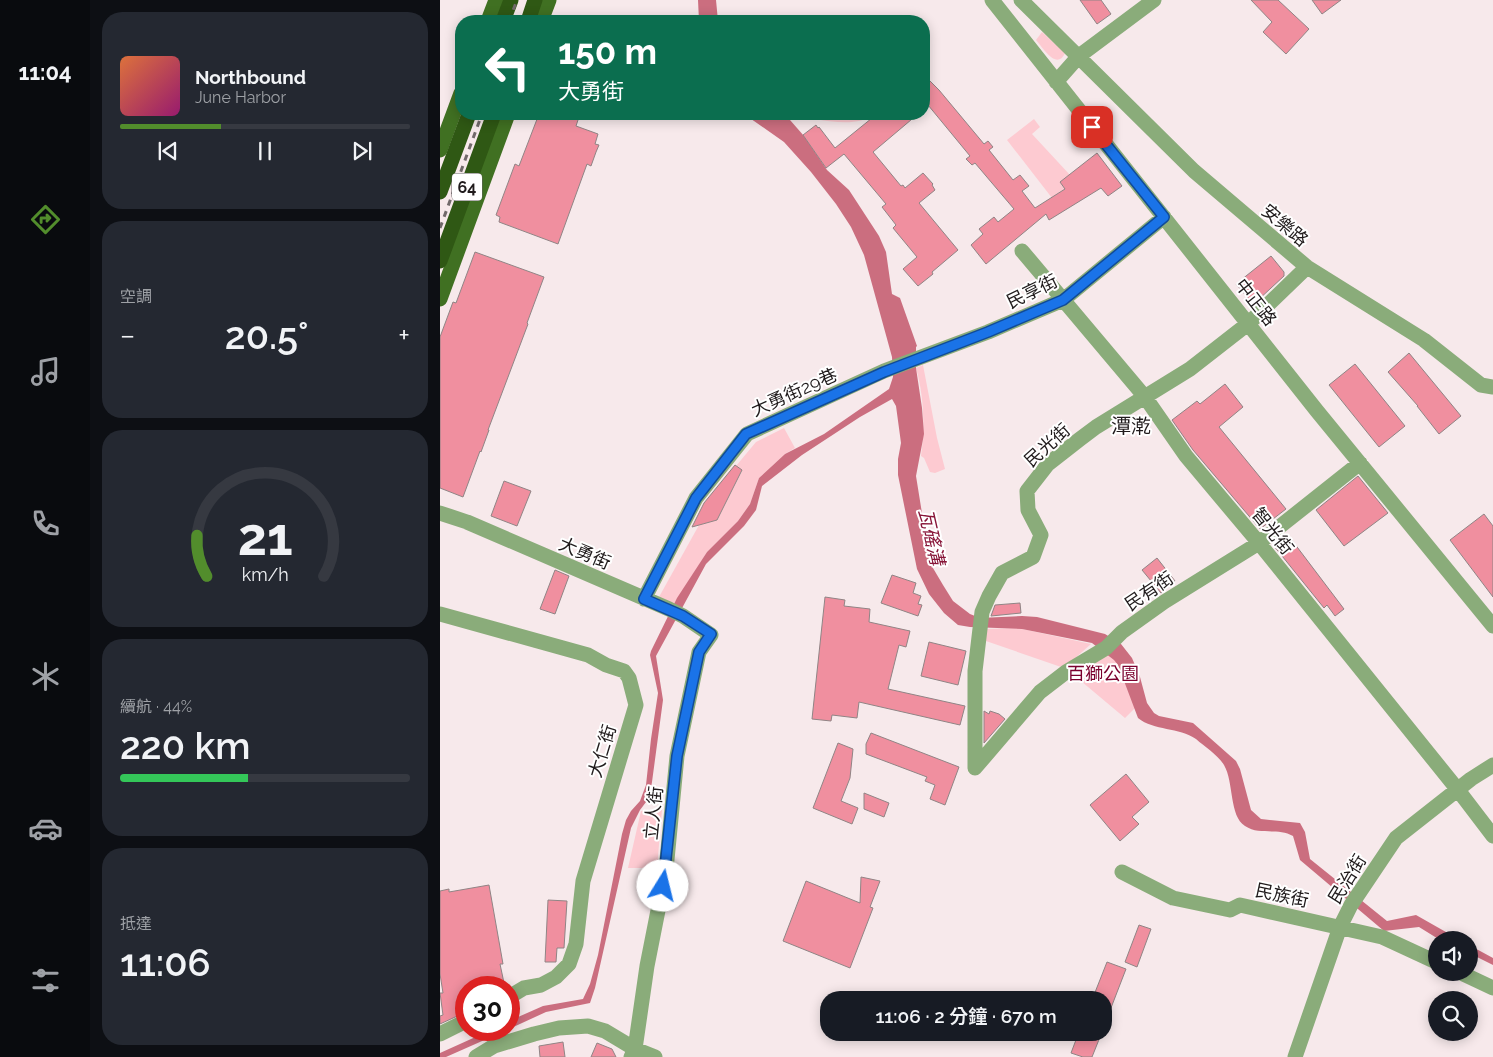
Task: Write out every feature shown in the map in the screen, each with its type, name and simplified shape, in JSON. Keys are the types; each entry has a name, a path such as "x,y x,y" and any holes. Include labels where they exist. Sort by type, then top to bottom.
{"highway":[{"path":"505,15 511,0"},
{"path":"530,15 536,0"},
{"name":"64","path":"440,192 467,120"},
{"name":"64","path":"440,261 492,120"}],"main road":[{"path":"490,15 496,0"},
{"path":"543,15 549,0"},
{"path":"440,150 455,109"},
{"path":"440,299 506,120"}],"street":[{"name":"中正路","path":"992,0 1360,463 1493,626"},
{"name":"安樂路","path":"1022,0 1194,171 1307,267 1424,340 1481,385 1493,387"},
{"path":"1056,82 1079,56 1154,0"},
{"name":"民享街","path":"926,356 1063,300 1164,217"},
{"name":"智光街","path":"1022,250 1145,397 1186,456 1259,542 1493,836"},
{"name":"民光街","path":"975,768 974,670 982,612 1002,573 1033,557 1041,535 1028,510 1027,491 1048,464 1096,427 1190,369 1248,323 1307,267"},
{"name":"大勇街29巷","path":"644,599 696,498 746,434 884,372 926,356"},
{"name":"民有街","path":"975,768 1040,692 1066,672 1106,648 1122,632 1164,602 1259,542 1360,463"},
{"name":"大勇街","path":"440,513 467,522 668,609 711,634"},
{"name":"大仁街","path":"440,614 588,655 606,665 624,671 629,678 636,705 583,881 576,944 569,964 556,977 540,985 520,990"},
{"name":"立人街","path":"633,1053 647,966 666,870 677,756 699,652 711,634"},
{"name":"民治街","path":"1295,1057 1340,926 1351,905 1396,838 1493,765"},
{"name":"民族街","path":"1122,872 1173,898 1230,910 1240,905 1340,926 1382,937 1428,958"},
{"path":"1478,981 1493,988"},
{"path":"440,1034 455,1026"},
{"path":"476,1057 494,1046 559,1028 588,1026 605,1031 633,1053 655,1057"}],"green space":[{"path":"1042,32 1065,53 1062,58 1054,59 1036,40"},
{"path":"1034,119 1040,127 1032,134 1070,175 1061,182 1065,189 1052,198 1007,140"},
{"path":"820,120 862,120 855,122"},
{"path":"923,365 945,469 935,473 930,472 924,458 921,456 923,412 921,389 916,368"},
{"path":"784,428 795,448 785,454 759,478 750,504 738,521 707,552 674,604 659,597 699,525 717,520 742,471 736,466 756,442"},
{"name":"百獅公園","path":"1018,628 1091,644 1064,668 983,640 985,629"},
{"name":"百獅公園","path":"1107,645 1131,678 1139,704 1125,718 1069,671"},
{"path":"662,810 657,868 628,868 641,811"}],"shaded area":[{"path":"698,0 716,0 717,15 699,15"},
{"path":"753,120 790,120 804,136 827,170 849,190 879,236 886,252 892,294 900,298 917,346 916,368 924,434 916,476 930,563 953,601 970,614 980,618 1037,617 1105,634 1121,644 1132,658 1140,677 1147,703 1154,713 1159,716 1193,723 1236,761 1251,810 1261,819 1300,823 1305,832 1310,859 1387,921 1416,915 1444,931 1428,931 1428,933 1419,927 1384,931 1300,860 1293,836 1281,832 1257,831 1245,826 1236,815 1227,772 1221,761 1189,735 1151,725 1138,718 1118,665 1092,643 1022,629 958,625 944,613 929,594 917,569 898,475 901,443 896,406 892,399 860,417 802,455 762,486 756,510 744,526 706,564 656,656 663,700 649,798 640,810 631,828 590,1003 546,1012 520,1024 520,1016 543,1006 583,999 590,984 598,955 622,834 626,820 640,801 646,785 658,693 650,655 677,598 707,552 738,521 750,504 759,478 785,454 824,434 889,389 893,377 892,357 864,255 851,227 811,172 784,142"},
{"path":"1478,950 1493,958 1493,965 1478,958"},
{"path":"467,1041 482,1041 446,1057 440,1057 440,1053"}],"building":[{"path":"1080,0 1101,0 1111,14 1097,24"},
{"path":"1251,0 1278,0 1309,29 1286,54 1263,32 1272,22"},
{"path":"1312,0 1341,0 1322,14"},
{"path":"930,81 984,144 988,141 993,147 989,150 1013,180 1020,175 1029,186 1022,191 1035,208 1065,189 1060,182 1097,153 1122,186 1108,196 1101,188 1049,220 1046,214 986,264 971,245 983,234 979,229 994,217 998,222 1014,209 975,163 972,165 966,159 970,156 930,107"},
{"path":"537,120 578,120 576,126 598,134 595,144 599,145 591,166 587,164 558,244 499,222 500,217 496,215 515,164 519,166"},
{"path":"870,120 911,120 873,152 901,186 903,185 905,188 923,173 933,184 935,190 919,203 958,250 918,286 903,269 917,257 893,228 896,225 882,207 886,204 844,154 826,168 803,135 816,125 835,148"},
{"path":"475,252 544,277 463,497 440,488 440,337 453,302 456,303"},
{"path":"1271,256 1284,272 1284,276 1257,301 1249,299 1236,284"},
{"path":"1409,353 1461,416 1439,434 1418,406 1388,372"},
{"path":"1355,364 1405,426 1379,447 1329,385"},
{"path":"1225,384 1243,407 1219,427 1286,509 1260,529 1193,450 1172,420 1197,401 1200,404"},
{"path":"735,465 742,470 717,520 692,527 704,503"},
{"path":"1358,476 1388,513 1344,546 1316,510"},
{"path":"504,481 531,491 517,526 491,516"},
{"path":"1484,514 1493,526 1493,597 1450,540"},
{"path":"1288,535 1344,609 1335,616 1327,605 1324,608 1274,546"},
{"path":"1157,558 1175,581 1161,593 1142,570"},
{"path":"555,570 569,576 555,614 540,609"},
{"path":"892,575 916,583 913,593 921,596 918,604 922,605 918,616 881,603"},
{"path":"825,597 845,600 844,606 870,609 869,622 910,631 906,647 899,645 888,689 965,706 960,725 859,702 857,718 832,715 831,721 812,719"},
{"path":"1020,603 1021,613 991,616 995,605"},
{"path":"929,642 966,651 958,685 921,676"},
{"path":"984,711 989,714 990,711 999,714 1005,719 984,743"},
{"path":"871,733 959,767 945,805 930,799 935,785 925,781 927,777 866,754 866,744"},
{"path":"838,743 853,749 850,778 841,801 858,808 852,824 813,808"},
{"path":"1126,774 1149,802 1132,817 1139,824 1120,841 1090,805"},
{"path":"864,793 889,803 884,817 864,809"},
{"path":"861,877 880,881 870,907 873,908 850,968 783,941 806,881 860,903"},
{"path":"489,885 503,964 500,964 503,976 455,976 455,1017 440,1024 440,1016 443,1015 440,993 443,993 440,974 440,891 449,889 449,892"},
{"path":"548,900 567,901 564,948 557,948 556,962 545,962"},
{"path":"1139,925 1151,929 1137,967 1125,962"},
{"path":"1107,962 1126,969 1112,1005 1112,991 1096,991"},
{"path":"1076,1041 1098,1041 1092,1057 1083,1057 1071,1053"},
{"path":"563,1042 565,1057 540,1057 539,1046"},
{"path":"597,1043 612,1049 616,1057 591,1057"}],"railway":[{"path":"511,15 517,0"},
{"path":"440,228 480,120"}],"district":[{"name":"潭漧","path":"1131,426"}],"route":[{"path":"663,886 677,756 699,652 711,634 683,616 644,599 696,498 746,434 884,372 988,332 1063,300 1164,217 1092,127"}],"water label":[{"name":"瓦磘溝","path":"932,537"}]}
